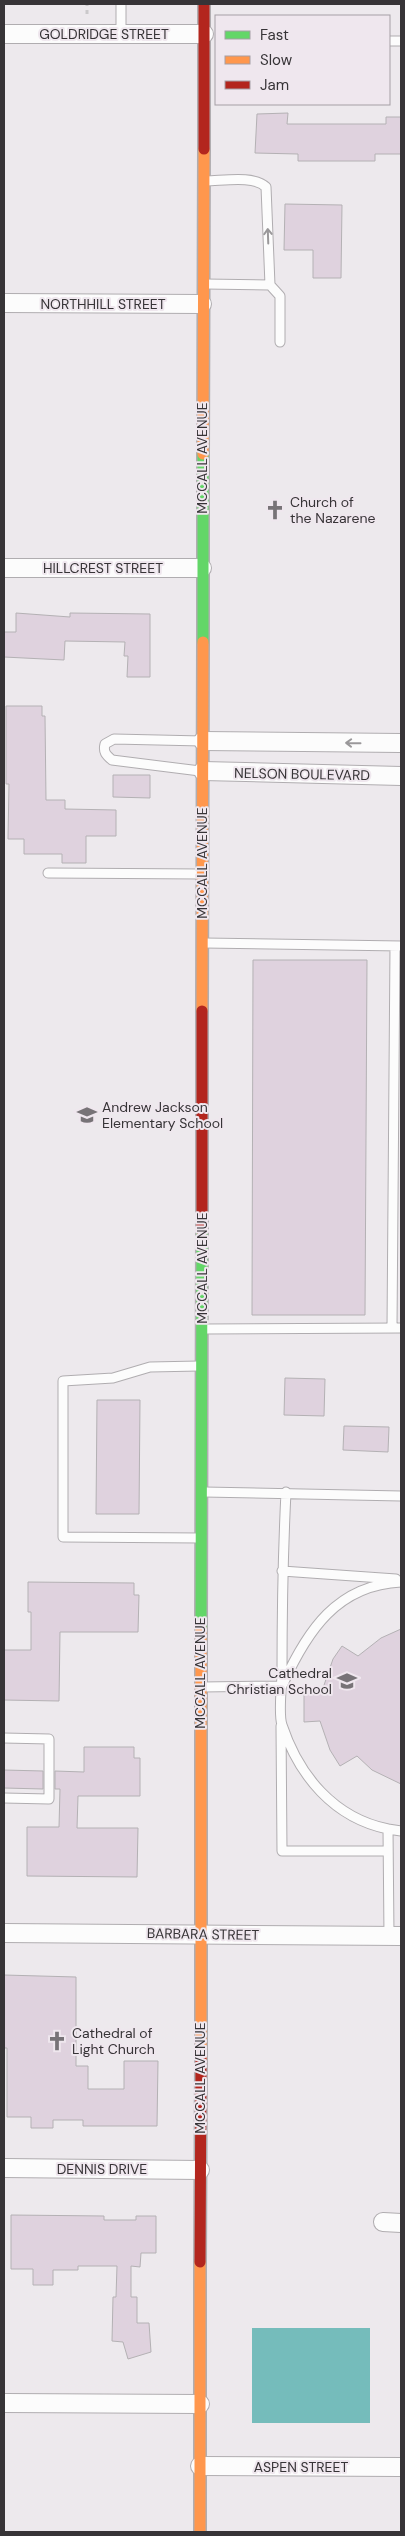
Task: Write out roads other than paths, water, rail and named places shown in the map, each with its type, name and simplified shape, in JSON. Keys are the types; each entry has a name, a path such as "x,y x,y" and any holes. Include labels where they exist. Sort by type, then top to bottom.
{"main road":[{"name":"MCCALL AVENUE","path":"200,2532 202,304 208,28 204,4"}],"street":[{"name":"GOLDRIDGE STREET","path":"4,34 121,34 208,28"},
{"name":"NORTHHILL STREET","path":"4,304 202,304"},
{"name":"HILLCREST STREET","path":"4,568 202,568"},
{"path":"203,741 401,743"},
{"name":"NELSON BOULEVARD","path":"203,771 401,776"},
{"name":"BARBARA STREET","path":"4,1933 395,1936"},
{"name":"DENNIS DRIVE","path":"4,2168 200,2170"},
{"path":"383,2222 401,2223"},
{"path":"4,2403 200,2404"},
{"name":"ASPEN STREET","path":"200,2466 401,2467"}],"lane":[{"path":"121,4 121,34"},
{"path":"204,181 254,181 262,183 266,187 270,284 280,296 280,342"},
{"path":"203,284 270,284"},
{"path":"203,741 114,739 105,744 104,748 104,753 112,760 203,771"},
{"path":"48,873 202,874"},
{"path":"202,943 398,946 397,1328 202,1329"},
{"path":"200,1538 63,1537 63,1381 113,1378 150,1367 202,1366"},
{"path":"201,1492 286,1492 401,1496"},
{"path":"286,1492 282,1571 282,1851 388,1851"},
{"path":"282,1571 401,1581"},
{"path":"282,1686 297,1652 310,1631 327,1612 348,1598 370,1588 401,1581"},
{"path":"200,1687 282,1686"},
{"path":"281,1723 302,1769 316,1788 334,1805 354,1818 388,1829 401,1831"},
{"path":"4,1738 49,1739 49,1799 4,1798"},
{"path":"388,1829 395,1936"}],"water":[{"path":"252,2328 370,2328 370,2423 252,2423"}],"place":[{"name":"Church of the Nazarene","path":"275,510"},
{"name":"Andrew Jackson Elementary School","path":"87,1115"},
{"name":"Cathedral Christian School","path":"347,1681"},
{"name":"Cathedral of Light Church","path":"57,2041"}]}
